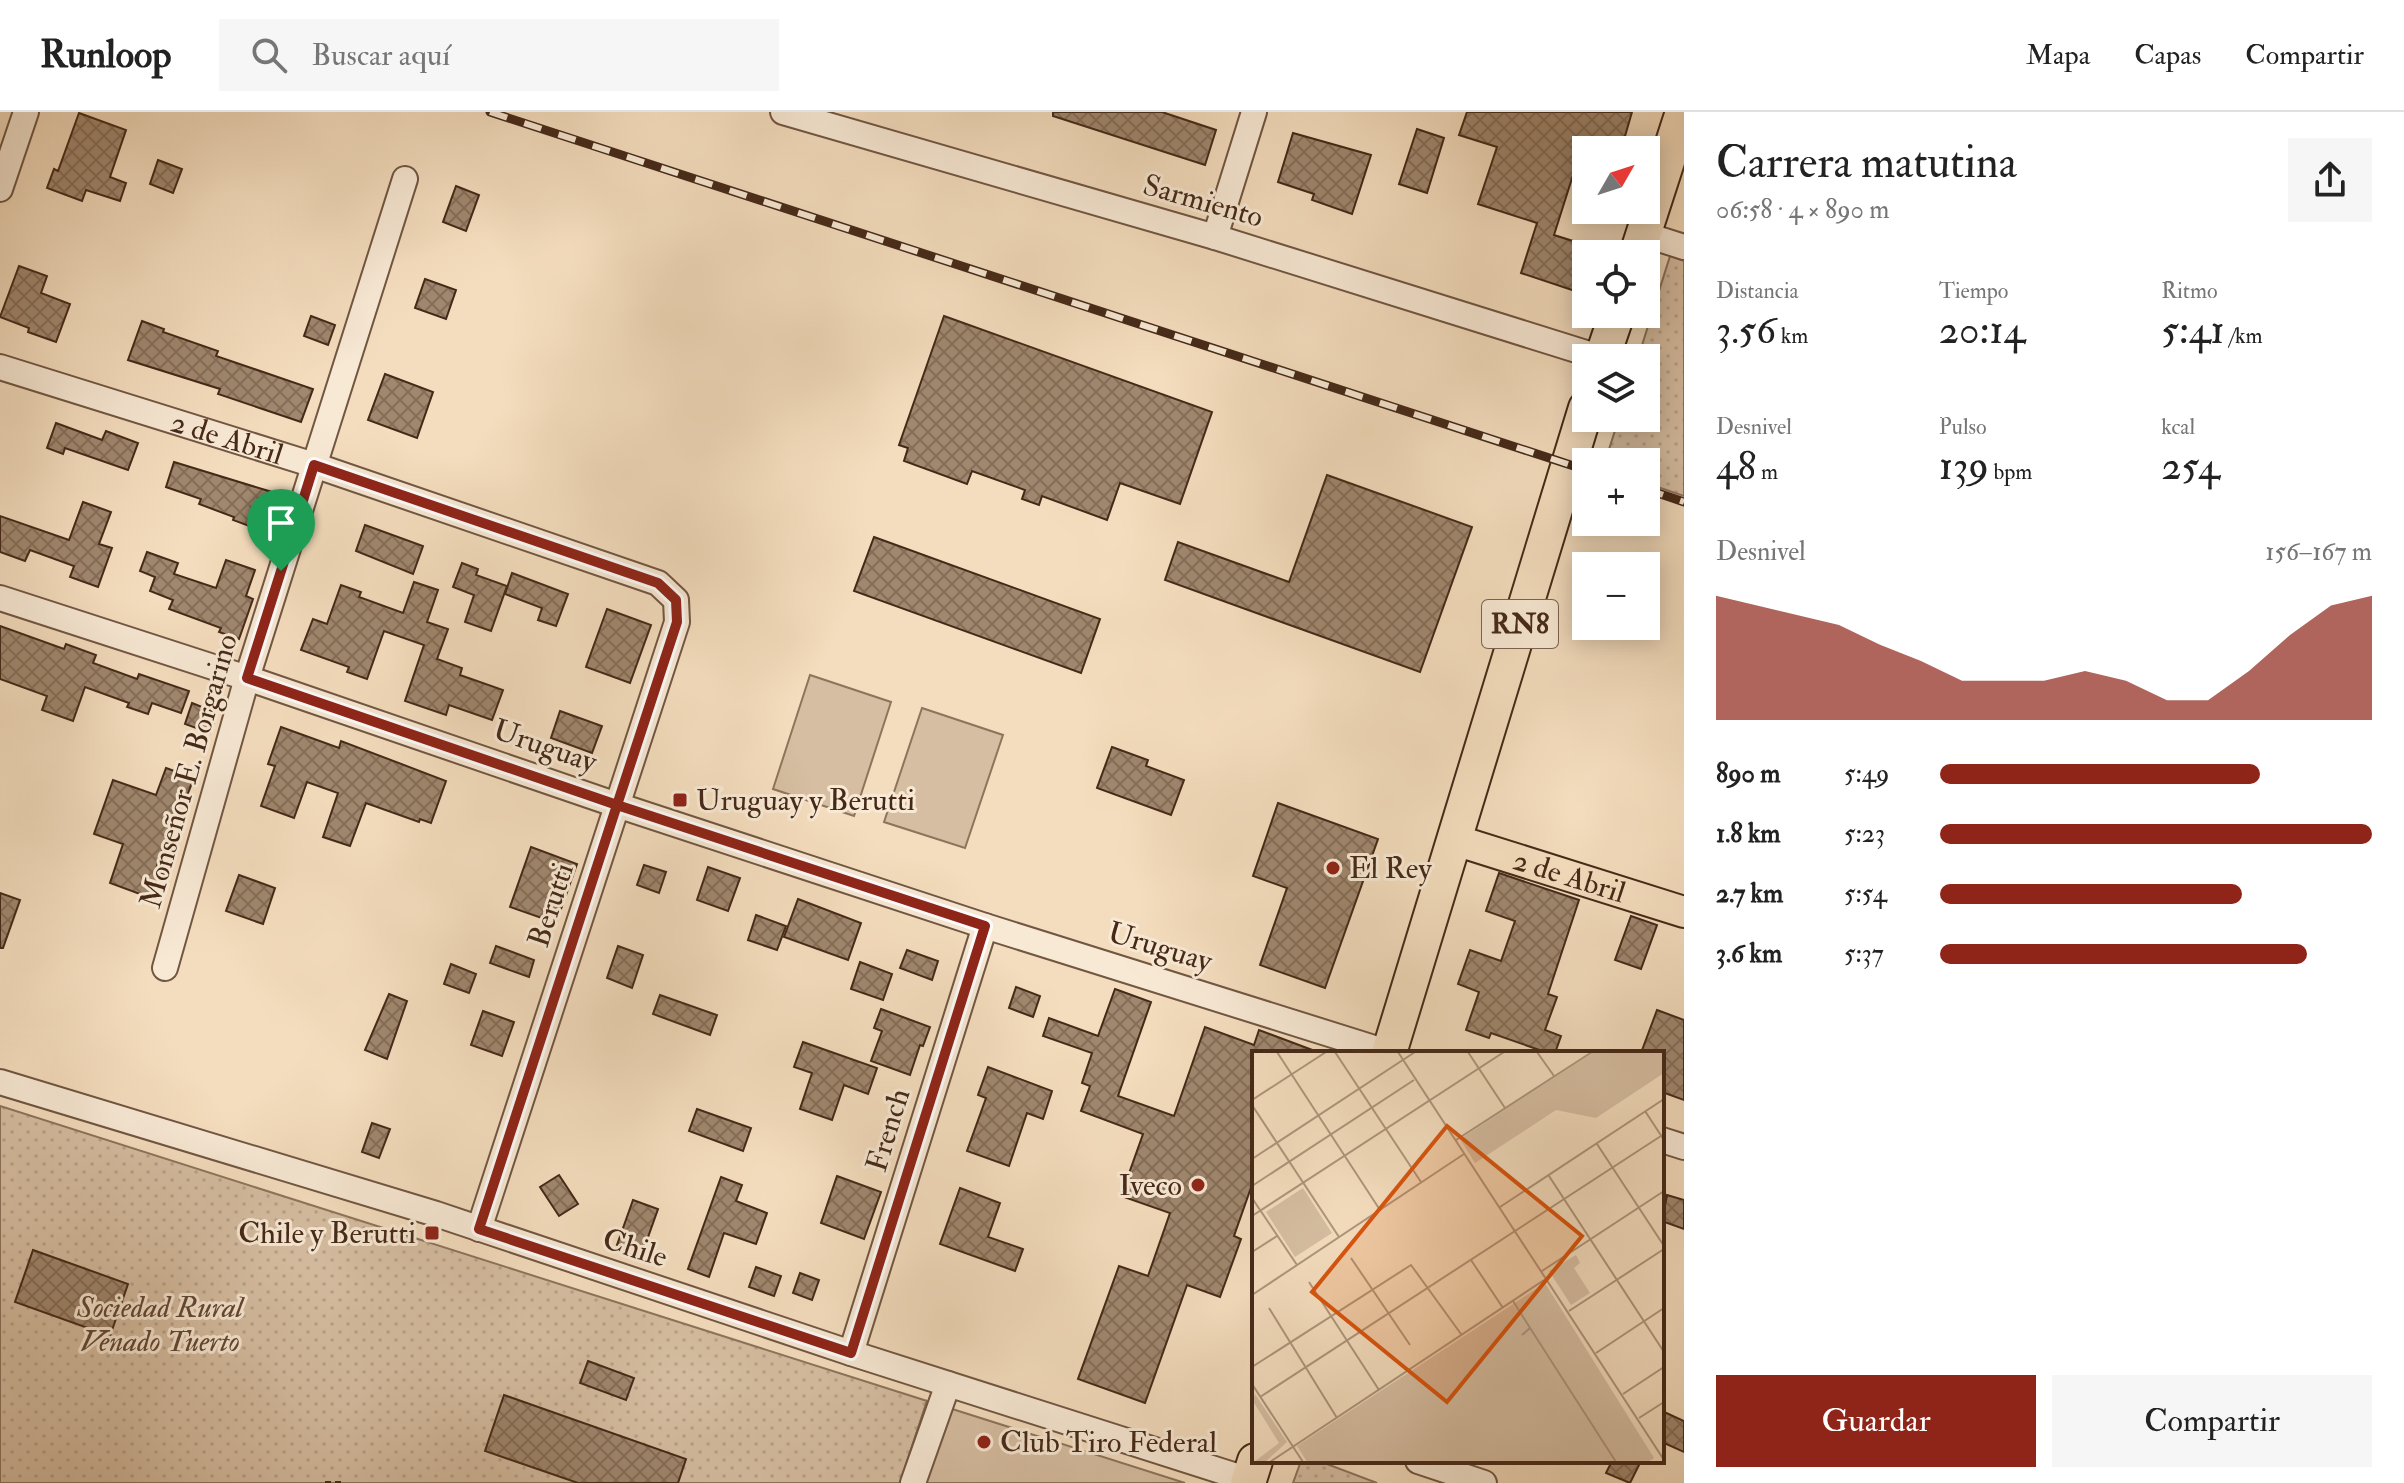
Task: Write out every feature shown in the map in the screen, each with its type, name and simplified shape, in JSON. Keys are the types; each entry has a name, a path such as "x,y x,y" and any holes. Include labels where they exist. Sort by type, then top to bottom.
{"highway":[{"path":"1641,240 1683,112"},
{"name":"RN8","path":"1390,1051 1579,432"}],"main road":[{"name":"2 de Abril","path":"1455,840 1684,912"}],"street":[{"path":"0,189 26,112"},
{"name":"Sarmiento","path":"783,112 841,120 1572,349"},
{"path":"1215,237 1254,112"},
{"name":"Monseñor E. Borgarino","path":"165,968 247,678 405,179"},
{"path":"1660,245 1684,247"},
{"name":"2 de Abril","path":"0,367 314,465 658,583 676,600"},
{"name":"Uruguay","path":"0,598 985,926 1383,1051"},
{"name":"Berutti","path":"479,1229 677,622 676,600"},
{"name":"French","path":"851,1353 985,926"},
{"name":"Chile","path":"0,1082 436,1214 851,1353 1251,1475"},
{"path":"1664,1141 1684,1147"},
{"path":"913,1483 948,1384"},
{"path":"1424,1463 1484,1483"}],"path":[{"path":"325,1483 343,1483"}],"green space":[{"path":"1670,256 1684,261 1684,496 1660,488 1660,448 1609,448 1615,432 1660,432 1660,344 1642,344 1647,328 1660,328 1660,288"},
{"path":"810,675 891,702 854,816 773,789"},
{"path":"922,708 1003,735 965,848 884,822"},
{"name":"Sociedad Rural Venado Tuerto","path":"0,1106 927,1401 900,1483 0,1483"},
{"name":"Club Tiro Federal","path":"927,1401 1185,1483 900,1483"},
{"path":"1300,1463 1324,1463 1377,1483 1293,1483"}],"building":[{"path":"1053,112 1162,112 1216,130 1205,165 1053,116"},
{"path":"1467,112 1632,112 1625,136 1572,136 1572,178 1554,235 1572,241 1572,290 1521,273 1537,223 1478,204 1497,147 1459,135"},
{"path":"79,113 126,130 110,177 126,183 120,201 86,190 82,201 47,188 54,169 58,171"},
{"path":"1417,129 1444,138 1427,193 1399,184"},
{"path":"1293,133 1371,155 1352,214 1312,200 1314,194 1278,182"},
{"path":"158,160 182,169 173,193 150,184"},
{"path":"456,186 479,195 466,231 443,222"},
{"path":"19,266 47,276 41,293 70,304 56,342 0,317"},
{"path":"425,279 456,290 446,319 415,308"},
{"path":"311,316 335,325 328,345 304,336"},
{"path":"944,316 1212,412 1180,504 1120,483 1107,520 1042,496 1039,505 1022,499 1025,490 972,471 967,484 904,461 908,448 899,445"},
{"path":"142,321 164,329 163,332 218,351 216,356 313,389 301,422 218,394 220,389 128,360"},
{"path":"385,374 433,392 417,438 368,420"},
{"path":"56,423 102,440 106,431 138,443 128,470 65,448 63,454 47,448"},
{"path":"174,462 272,492 265,513 277,517 271,534 199,504 201,499 166,487"},
{"path":"1327,475 1472,527 1420,672 1165,580 1178,542 1289,582"},
{"path":"83,502 111,512 99,544 112,548 98,587 70,577 74,566 30,550 25,561 0,552 0,516 69,540"},
{"path":"365,525 423,546 413,574 356,551"},
{"path":"874,537 1100,619 1081,673 854,591"},
{"path":"147,552 178,563 174,574 216,588 226,560 255,570 246,596 253,599 239,639 219,632 221,628 169,609 173,600 150,591 155,577 140,571"},
{"path":"462,563 478,569 476,575 507,586 491,631 465,622 474,595 453,587"},
{"path":"512,573 568,594 556,626 538,620 542,608 505,594"},
{"path":"414,582 438,590 427,622 448,629 437,659 462,668 460,675 503,690 492,720 449,705 446,715 405,701 424,645 384,631 367,679 347,672 349,667 301,650 313,619 327,624 341,585 361,592 359,597 403,613"},
{"path":"607,609 651,625 630,683 586,667"},
{"path":"0,626 64,649 66,644 96,655 93,663 137,679 139,674 189,691 181,713 152,703 148,714 127,707 129,703 85,687 73,721 42,710 47,696 0,679"},
{"path":"192,703 217,713 210,733 185,724"},
{"path":"560,711 602,726 592,753 551,738"},
{"path":"281,727 339,748 341,741 446,781 431,823 420,819 419,822 366,803 350,846 323,837 338,793 307,782 294,818 261,806 275,766 268,764"},
{"path":"1112,747 1148,760 1146,766 1184,780 1171,815 1097,788"},
{"path":"166,768 194,778 186,798 182,797 155,871 165,874 156,900 110,883 123,844 94,834 113,780 156,795"},
{"path":"1278,803 1378,839 1325,988 1260,965 1287,888 1253,876"},
{"path":"531,847 577,864 556,923 510,907"},
{"path":"644,865 666,872 659,893 637,885"},
{"path":"708,867 740,878 728,911 697,900"},
{"path":"1499,873 1579,900 1548,994 1557,997 1545,1030 1561,1036 1556,1051 1542,1051 1491,1033 1489,1038 1466,1030 1479,992 1458,984 1470,950 1501,961 1515,921 1486,911"},
{"path":"239,875 275,888 263,924 226,911"},
{"path":"0,893 20,900 3,948 0,948"},
{"path":"798,899 861,923 848,960 784,937"},
{"path":"756,915 786,926 777,950 748,940"},
{"path":"1631,916 1657,925 1641,969 1615,960"},
{"path":"496,946 534,960 529,977 490,963"},
{"path":"618,946 643,955 632,988 607,978"},
{"path":"907,950 938,961 932,980 900,968"},
{"path":"860,962 892,974 883,1000 851,989"},
{"path":"451,964 476,974 469,993 444,984"},
{"path":"1016,987 1040,996 1033,1017 1009,1008"},
{"path":"1115,989 1151,1002 1118,1096 1174,1116 1205,1027 1254,1045 1259,1030 1315,1051 1252,1051 1252,1185 1234,1236 1241,1239 1220,1297 1187,1285 1145,1403 1078,1379 1119,1266 1148,1276 1170,1213 1121,1196 1143,1134 1081,1111 1090,1086 1082,1083 1092,1053 1043,1036 1049,1018 1098,1036"},
{"path":"389,994 407,1001 387,1059 365,1050"},
{"path":"660,995 717,1015 710,1035 653,1014"},
{"path":"881,1009 930,1027 910,1075 871,1061 882,1031 874,1028"},
{"path":"1657,1010 1684,1020 1684,1100 1664,1093 1664,1051 1642,1051"},
{"path":"483,1011 514,1022 502,1056 471,1045"},
{"path":"803,1042 877,1068 868,1094 844,1085 832,1120 800,1109 812,1073 794,1067"},
{"path":"988,1067 1052,1091 1043,1119 1027,1113 1009,1166 967,1151 986,1098 978,1095"},
{"path":"697,1109 751,1128 743,1151 689,1131"},
{"path":"372,1123 390,1129 379,1158 362,1152"},
{"path":"559,1175 578,1204 559,1216 540,1187"},
{"path":"837,1176 881,1192 864,1239 821,1223"},
{"path":"721,1177 742,1185 736,1201 767,1213 756,1244 724,1233 709,1277 688,1269"},
{"path":"960,1188 1000,1203 988,1237 1023,1249 1015,1271 940,1244"},
{"path":"1667,1195 1684,1200 1684,1229 1664,1222"},
{"path":"633,1200 658,1209 642,1254 617,1245"},
{"path":"33,1250 128,1284 110,1336 15,1302"},
{"path":"756,1267 781,1276 774,1296 749,1287"},
{"path":"800,1273 819,1280 812,1300 793,1293"},
{"path":"588,1361 634,1378 626,1400 580,1383"},
{"path":"504,1395 686,1459 678,1483 578,1483 485,1451"},
{"path":"1664,1412 1684,1421 1684,1452 1664,1443"},
{"path":"1611,1463 1640,1463 1630,1483 1606,1473"}],"railway":[{"path":"490,112 1572,465"},
{"path":"1660,494 1684,502"}],"place":[{"name":"Uruguay y Berutti","path":"680,800"},
{"name":"El Rey","path":"1333,868"},
{"name":"Iveco","path":"1198,1185"},
{"name":"Chile y Berutti","path":"432,1233"},
{"name":"Club Tiro Federal","path":"984,1442"}],"route":[{"path":"281,571 247,678 617,805 479,1229 851,1353 985,926 617,805 677,622 676,600 658,583 314,465 281,571"}]}
